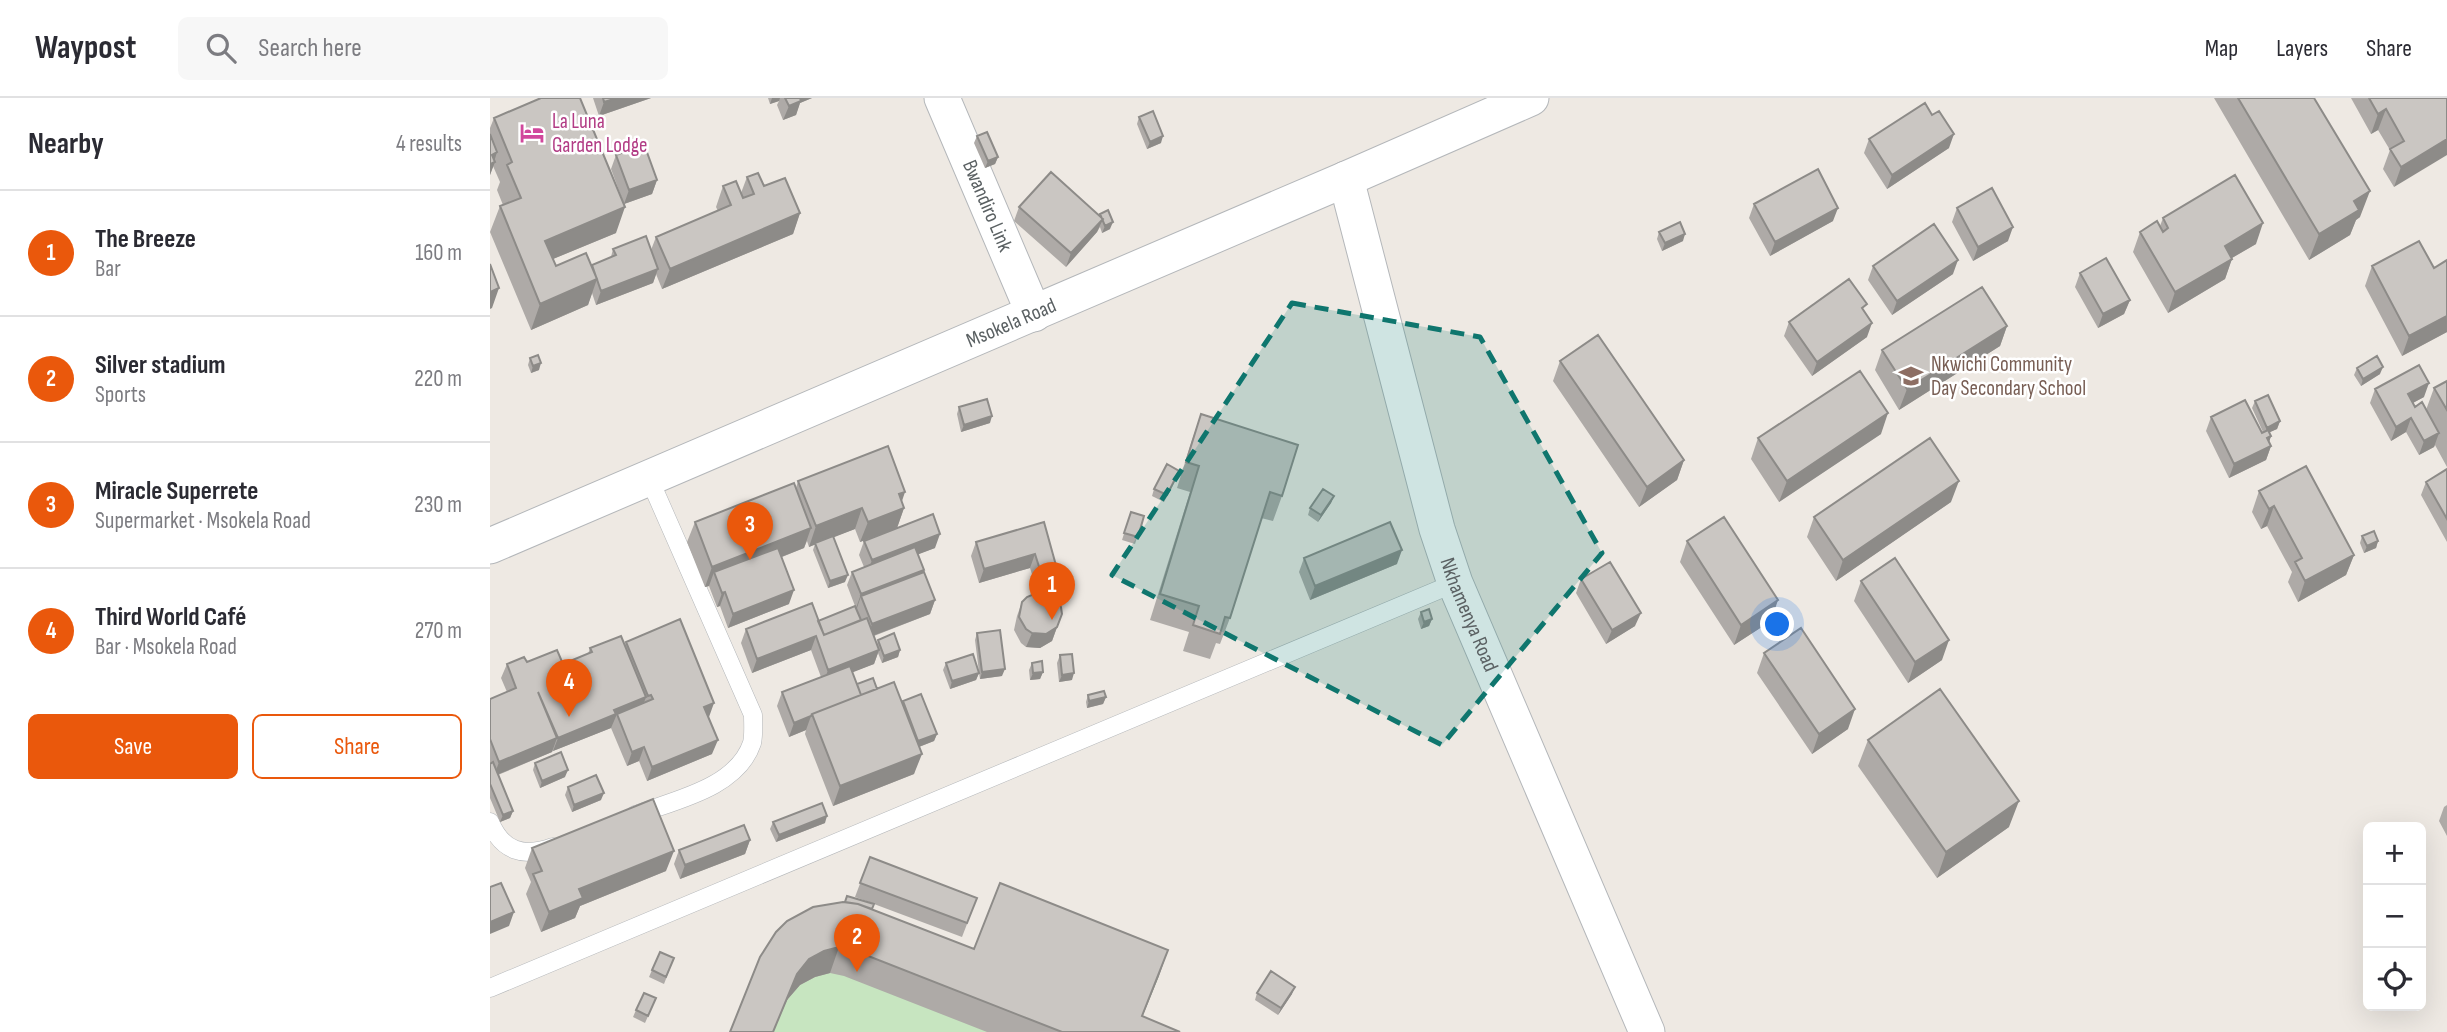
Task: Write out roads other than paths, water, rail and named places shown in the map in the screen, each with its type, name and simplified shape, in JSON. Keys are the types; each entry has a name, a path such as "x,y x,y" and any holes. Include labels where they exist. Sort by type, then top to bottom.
{"street":[{"name":"Bwandiro Link","path":"942,98 1034,314"},
{"name":"Msokela Road","path":"490,546 1531,98"},
{"name":"Nkhamenya Road","path":"1346,179 1437,529 1455,583 1647,1032"}],"lane":[{"path":"619,821 719,783 741,765 753,740 753,715 649,478"},
{"path":"490,988 1455,583"},
{"path":"490,822 497,838 514,849 530,853 569,840"}],"place":[{"name":"La Luna Garden Lodge","path":"532,133"},
{"name":"Nkwichi Community Day Secondary School","path":"1911,376"},
{"name":"Miracle Superrete","path":"750,560"},
{"name":"The Breeze","path":"1052,620"},
{"name":"Third World Café","path":"569,717"},
{"name":"Silver stadium","path":"857,972"}]}
